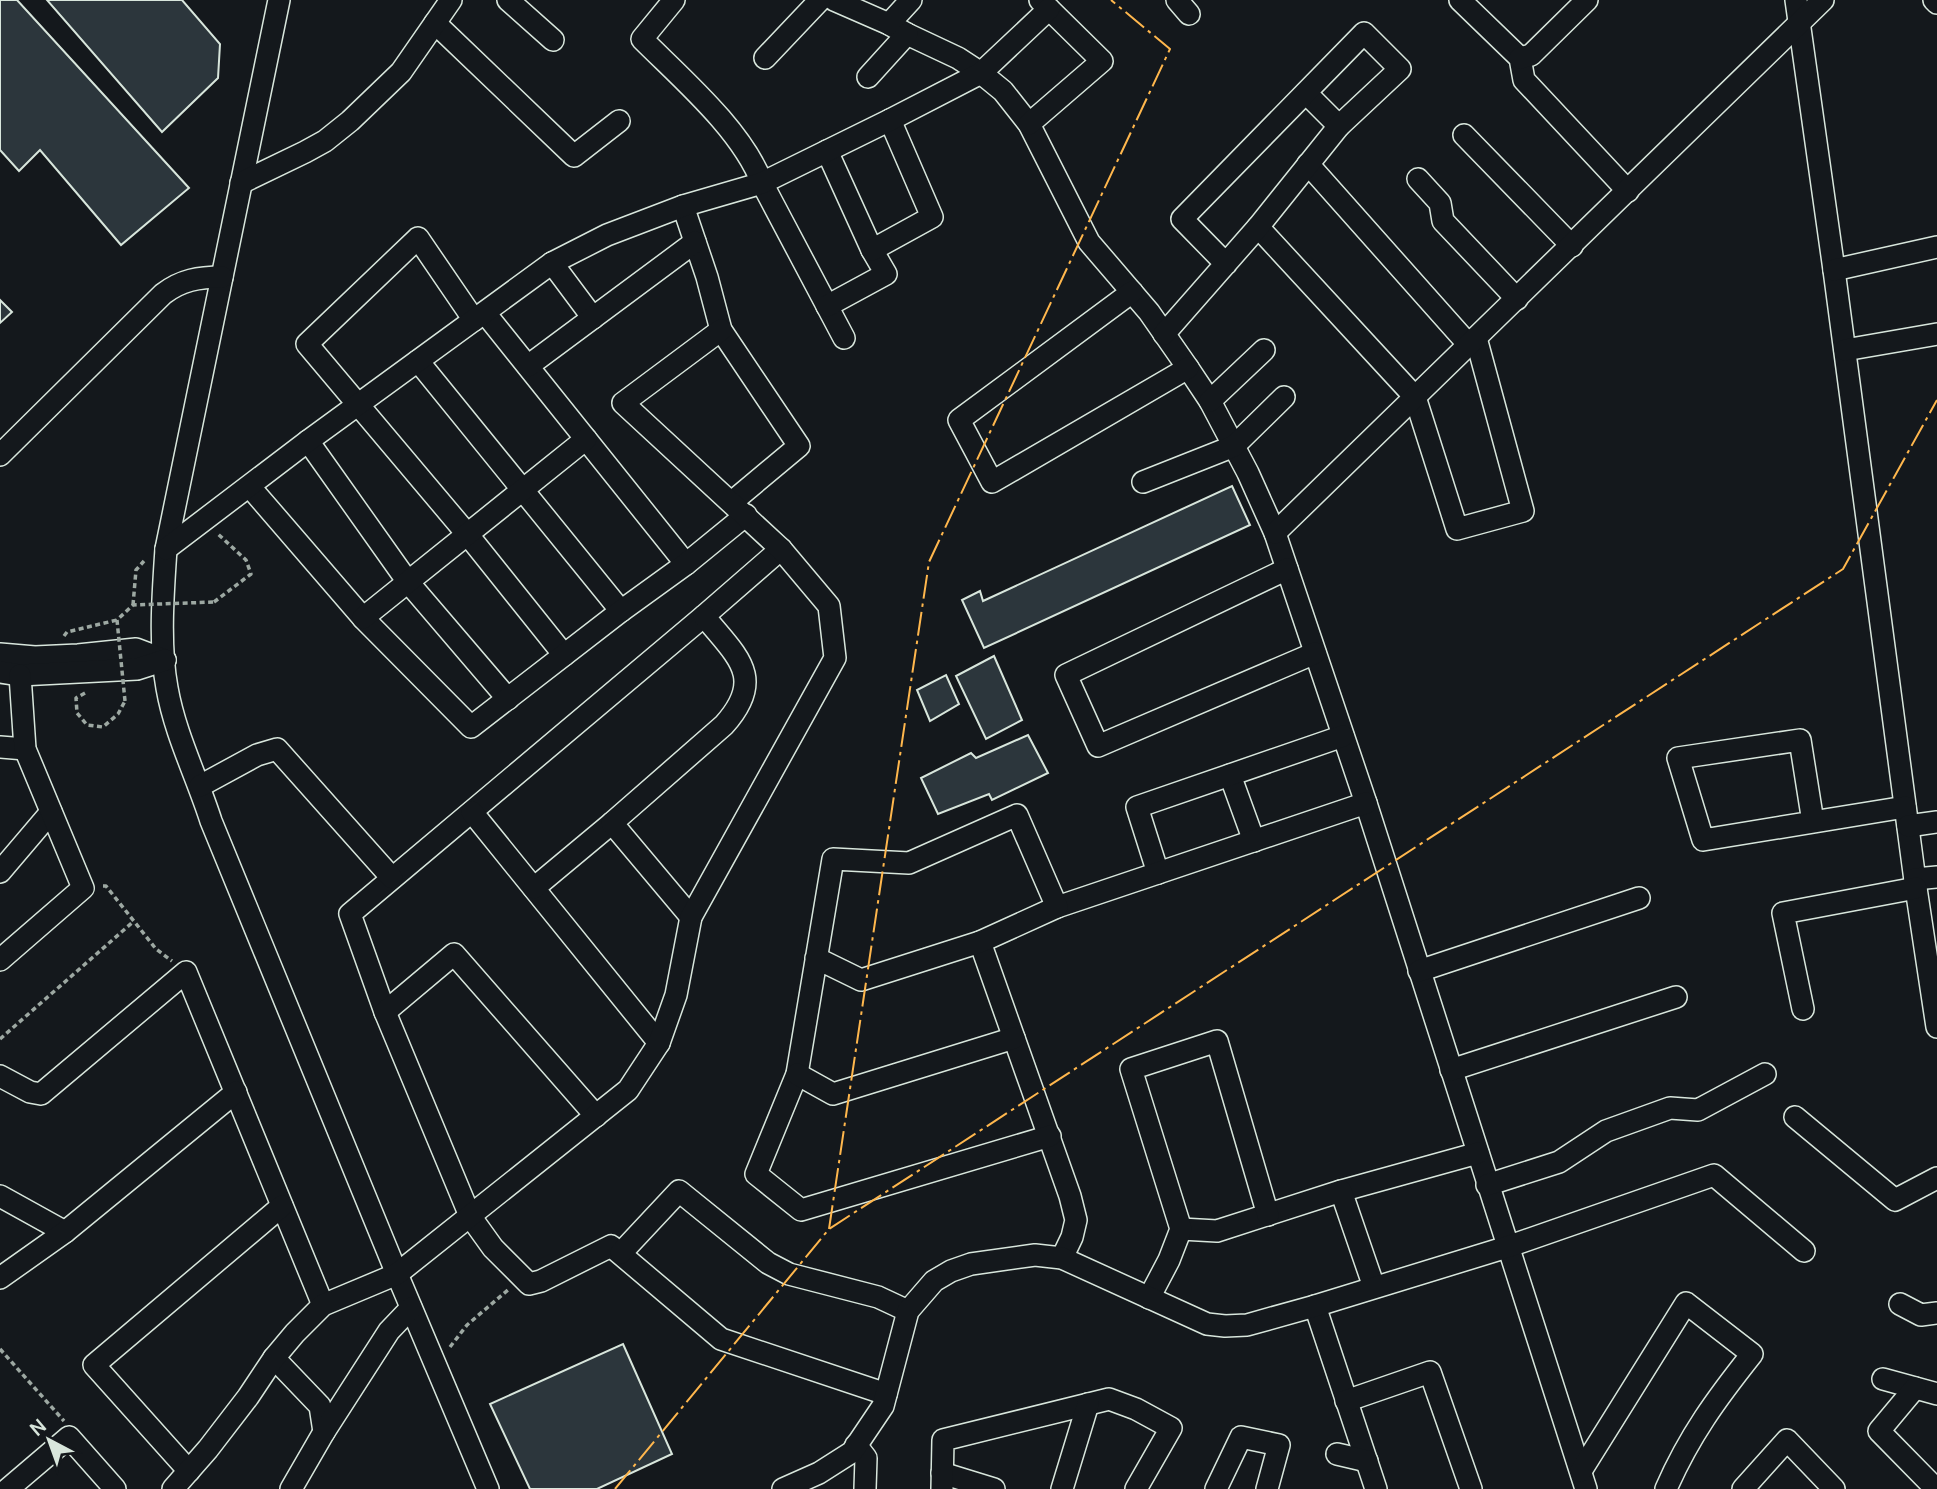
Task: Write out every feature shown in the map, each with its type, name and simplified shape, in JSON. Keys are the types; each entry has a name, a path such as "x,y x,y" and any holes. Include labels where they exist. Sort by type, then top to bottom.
{"street":[{"path":"279,0 166,549 162,610 166,687 176,725 211,821 488,1489"},
{"path":"241,183 325,141 350,121 401,72 451,0"},
{"path":"508,0 553,40"},
{"path":"674,0 642,39 722,121 755,165 844,338"},
{"path":"765,58 820,0"},
{"path":"834,0 958,58 1003,91 1029,124 1089,242 1149,312 1210,401 1234,446 1275,533 1366,803 1583,1480"},
{"path":"867,77 898,29 911,0"},
{"path":"1461,0 1520,58 1524,80 1628,191"},
{"path":"1520,58 1531,55 1587,0"},
{"path":"1796,0 1915,883 1937,1027"},
{"path":"1275,533 1824,0"},
{"path":"166,549 308,441 552,263 607,235 683,206 762,183 981,73 1045,5 1102,61 1029,124"},
{"path":"435,23 574,156 619,121"},
{"path":"1164,334 1226,264 1258,227 1339,126 1400,69 1364,33 1182,219 1226,264"},
{"path":"1306,93 1339,126"},
{"path":"872,250 932,217 890,120"},
{"path":"1464,135 1572,246"},
{"path":"827,150 872,250 886,274 827,306"},
{"path":"1258,227 1415,397 1457,529 1523,511 1473,342 1308,164"},
{"path":"1419,179 1440,203 1443,221 1517,299"},
{"path":"250,487 363,618 471,727 686,564 799,446 721,330 707,277 683,206"},
{"path":"564,655 468,535 307,344 418,238 479,316 528,366 686,564"},
{"path":"528,366 695,242"},
{"path":"1834,270 1937,247"},
{"path":"552,263 593,318"},
{"path":"0,454 172,286 203,277 222,277"},
{"path":"1132,292 959,420 992,482 1188,368"},
{"path":"173,1489 248,1397 274,1358 323,1305 397,1274 628,1090 659,1042 676,995 691,916 835,658 829,606 781,549 623,403 721,330"},
{"path":"1844,350 1937,334"},
{"path":"1210,401 1264,350"},
{"path":"418,361 621,611"},
{"path":"1143,482 1234,446 1284,397"},
{"path":"363,618 586,439"},
{"path":"308,441 408,582 508,699"},
{"path":"781,549 350,914 385,1012 470,1216 493,1248 528,1284 541,1281 611,1246 721,1339 886,1394"},
{"path":"1287,569 1066,675 1098,746 1315,653"},
{"path":"534,888 724,725 737,710 746,684 744,671 739,659 704,616"},
{"path":"0,654 35,657 136,649 164,660"},
{"path":"0,960 83,888 25,749 10,674 137,669 164,660"},
{"path":"1158,873 1137,807 1343,736"},
{"path":"1813,822 1800,740 1678,758 1703,840 1813,822 1906,816 1937,822"},
{"path":"0,747 25,749"},
{"path":"200,786 257,755 277,749 392,878"},
{"path":"1230,775 1254,841"},
{"path":"816,958 861,980 979,942 1057,907 1366,803"},
{"path":"0,872 51,812"},
{"path":"472,812 659,1042"},
{"path":"1049,1136 802,1210 756,1174 797,1073 833,859 909,863 1017,816 1057,907"},
{"path":"612,823 691,916"},
{"path":"1803,1009 1783,913 1937,877"},
{"path":"1419,971 1639,898"},
{"path":"979,942 1070,1196 1076,1220 1072,1237 1062,1258"},
{"path":"385,1012 454,954 596,1116"},
{"path":"0,1076 41,1094 186,972 323,1305"},
{"path":"1451,1070 1676,997"},
{"path":"797,1073 833,1094 1014,1038"},
{"path":"1149,1297 1181,1229 1131,1069 1217,1041 1268,1215"},
{"path":"1488,1185 1559,1162 1606,1131 1644,1117 1670,1108 1698,1110 1765,1074"},
{"path":"0,1278 65,1232 236,1091"},
{"path":"1796,1117 1895,1200 1937,1178"},
{"path":"1181,1229 1217,1231 1341,1191 1478,1153"},
{"path":"783,1489 819,1473 852,1452 883,1406 908,1311 934,1280 971,1264 1035,1255 1062,1258 1207,1324 1225,1326 1264,1321 1507,1247 1714,1175 1804,1251"},
{"path":"621,1253 679,1191 768,1263 789,1274 878,1297 908,1311"},
{"path":"1341,1191 1374,1287"},
{"path":"0,1196 65,1232"},
{"path":"189,1471 94,1365 282,1206"},
{"path":"1583,1480 1686,1303 1752,1353 1713,1403 1680,1456 1666,1489"},
{"path":"1900,1304 1921,1315 1937,1314"},
{"path":"1315,1306 1376,1489"},
{"path":"295,1488 324,1432 389,1331 411,1308"},
{"path":"274,1358 320,1406 324,1432"},
{"path":"1346,1401 1430,1372 1471,1489"},
{"path":"1883,1378 1937,1394"},
{"path":"1915,1388 1879,1431 1937,1489"},
{"path":"994,1489 942,1481 943,1440 1109,1399 1136,1409 1171,1428 1136,1489"},
{"path":"1062,1489 1088,1405"},
{"path":"8,1489 69,1437 115,1489"},
{"path":"1216,1489 1241,1437 1279,1445 1267,1489"},
{"path":"1743,1489 1787,1440 1835,1489"},
{"path":"856,1445 866,1458 864,1489"},
{"path":"1337,1454 1367,1461"}],"path":[{"path":"60,644 67,632 117,620 134,605 214,602 251,574 246,560 204,521"},
{"path":"134,605 136,570 147,559"},
{"path":"94,691 76,698 77,713 87,725 103,727 118,714 125,701 117,620"},
{"path":"83,888 106,886 156,949 186,972"},
{"path":"0,1039 134,921"},
{"path":"435,1365 467,1325 522,1278"},
{"path":"0,1349 65,1422 69,1437"}],"building":[{"path":"0,0 17,0 189,188 121,245 40,150 19,171 0,150"},
{"path":"47,0 182,0 220,44 218,78 162,132"},
{"path":"0,300 12,312 0,323"},
{"path":"1232,486 1250,525 984,648 962,600 980,591 983,601"},
{"path":"994,656 1022,720 986,739 956,676"},
{"path":"946,675 959,704 930,721 917,690"},
{"path":"1028,735 1048,773 992,800 989,794 938,814 921,778 971,753 976,758"},
{"path":"623,1344 672,1454 597,1489 530,1489 490,1404"}],"power":[{"path":"829,1229 929,562 1170,49 1111,0"},
{"path":"615,1489 829,1229 1843,569 1937,400"}]}
